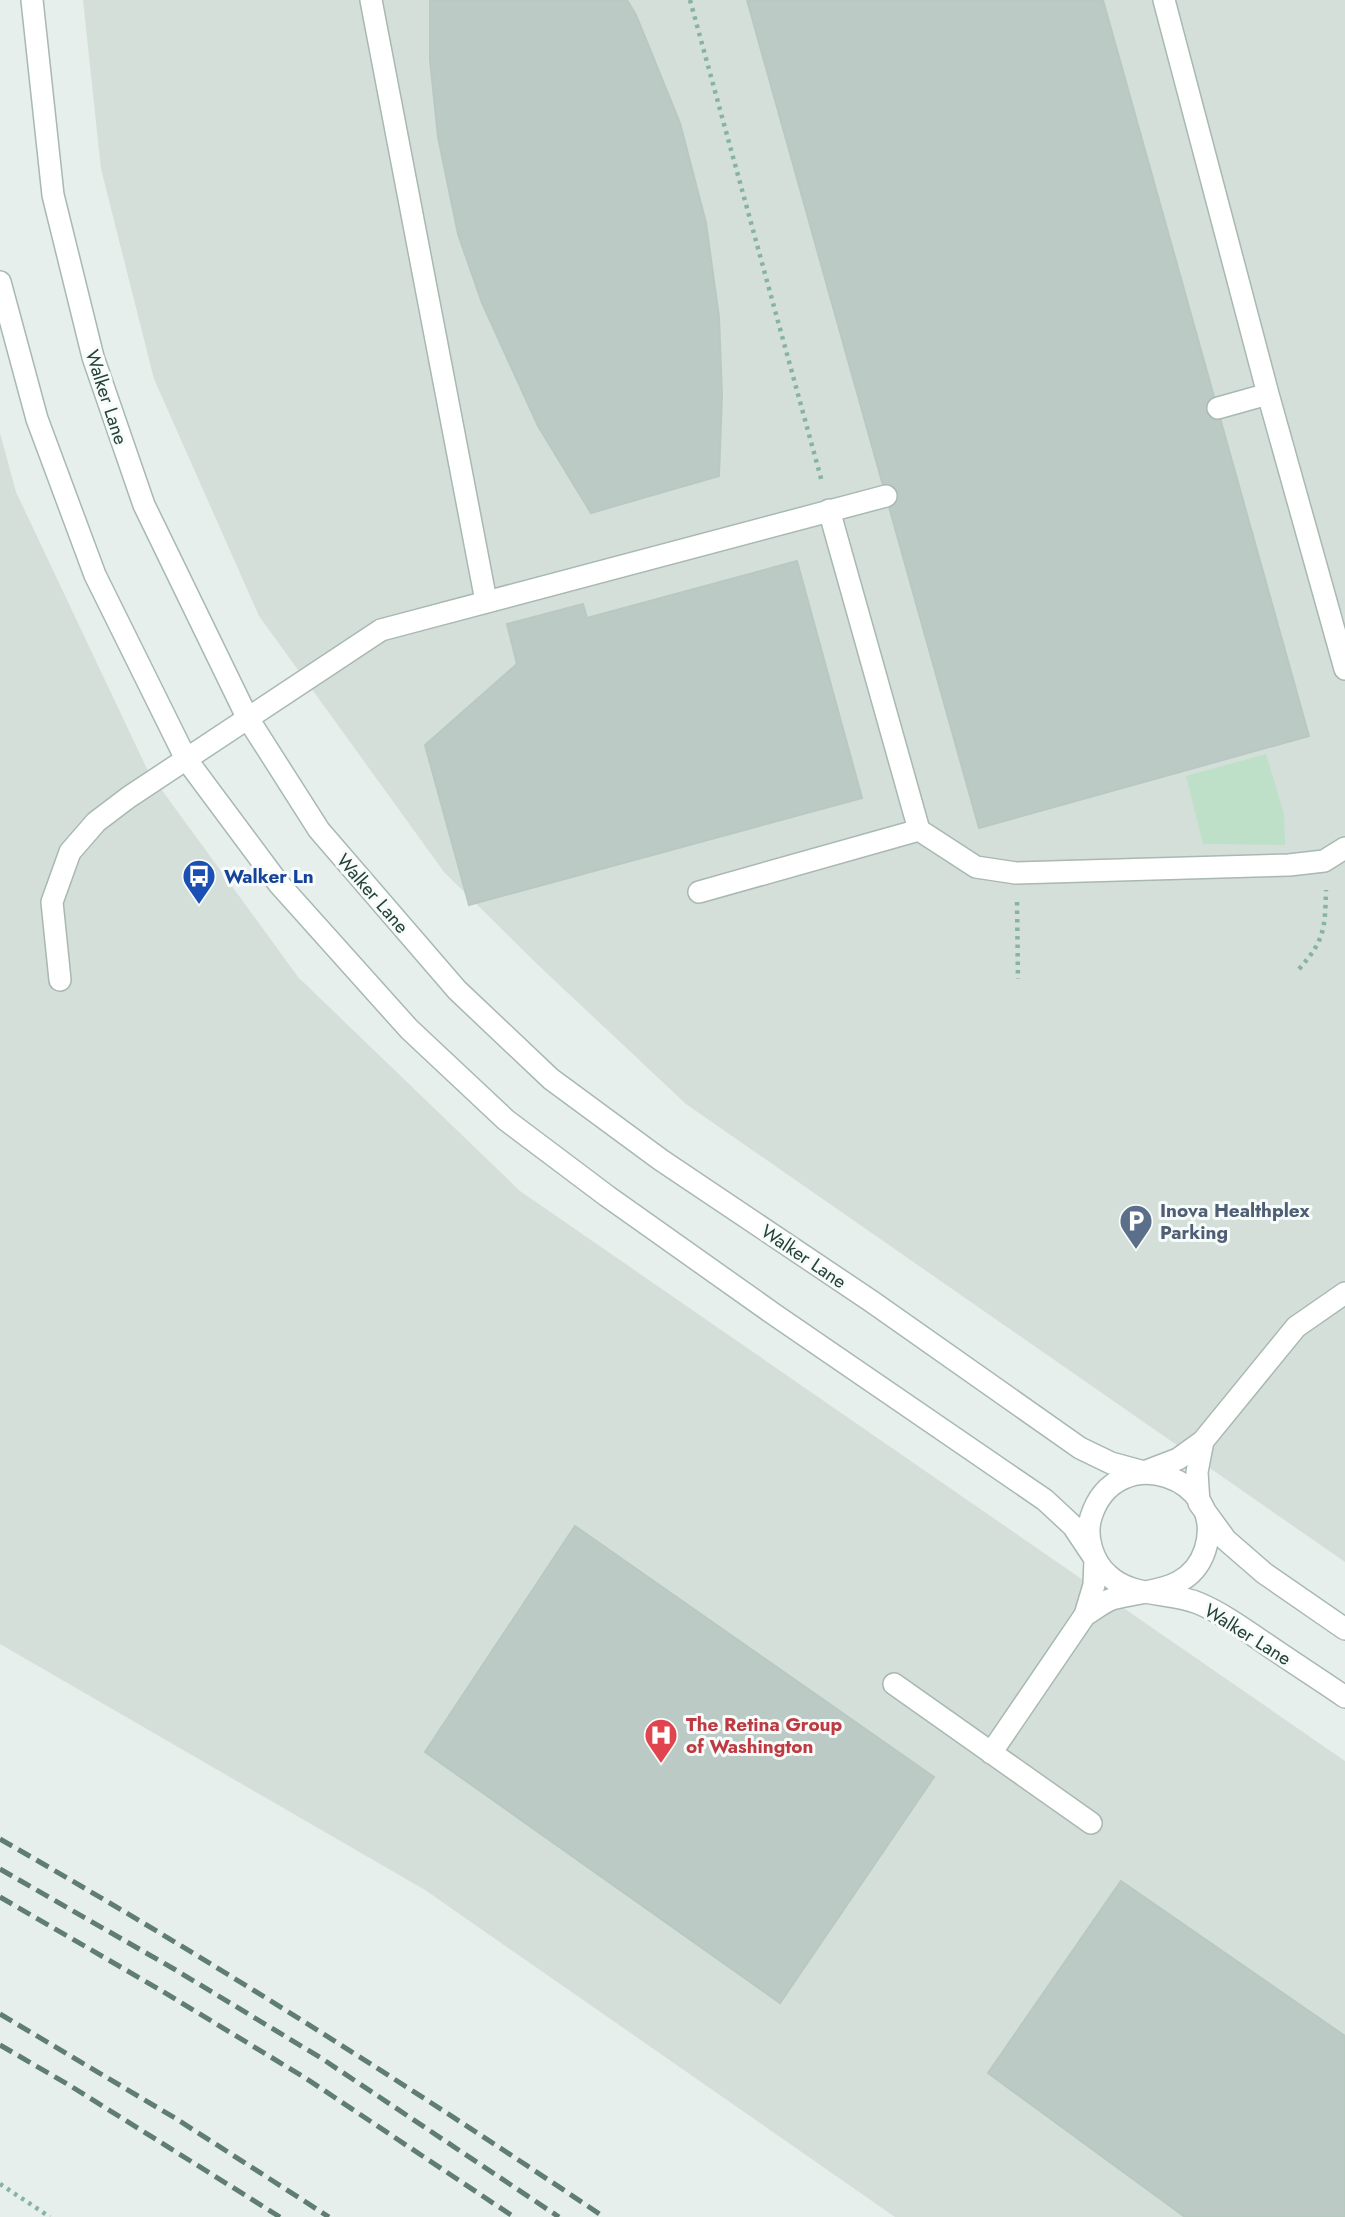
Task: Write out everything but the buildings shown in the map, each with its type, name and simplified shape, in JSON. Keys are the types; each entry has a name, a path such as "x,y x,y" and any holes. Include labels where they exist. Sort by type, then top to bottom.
{"street":[{"name":"Walker Lane","path":"32,0 53,195 93,357 144,505 247,718 319,830 457,990 551,1079 661,1160 871,1301 1080,1448 1111,1462 1144,1472 1164,1474 1181,1482 1195,1495 1226,1540 1264,1573 1345,1629"},
{"path":"371,0 486,601"},
{"path":"1164,0 1268,394 1345,669"},
{"name":"Walker Lane","path":"0,282 37,419 95,575 186,759 279,884 409,1030 506,1120 764,1307 1045,1500 1073,1525 1107,1575 1124,1586 1143,1592 1197,1602 1236,1623 1345,1697"},
{"path":"1218,408 1268,394"},
{"path":"60,980 52,902 70,852 96,822 381,630 886,496"},
{"path":"829,510 919,830 976,867 1016,873 1289,865 1324,862 1345,848"},
{"path":"699,892 919,830"},
{"path":"992,1753 1085,1615 1094,1585 1095,1559 1089,1540 1090,1520 1098,1501 1109,1486 1126,1476 1178,1459 1203,1441 1296,1327 1345,1293"},
{"path":"1085,1615 1109,1600 1163,1590 1182,1582 1196,1568 1205,1550 1208,1530 1204,1511 1199,1503 1197,1472 1203,1441"},
{"path":"894,1684 1091,1823"}],"path":[{"path":"691,0 829,510"},
{"path":"1299,969 1315,950 1324,929 1324,862"},
{"path":"1016,873 1018,979"},
{"path":"0,2184 50,2217"}],"shaded area":[{"path":"83,0 1345,0 1345,1562 686,1104 444,872 259,616 154,379 101,169"},
{"path":"0,433 16,492 148,771 298,977 520,1191 1345,1761 1345,2217 895,2217 425,1890 0,1644"}],"green space":[{"path":"1266,754 1284,814 1285,845 1203,844 1186,776"}],"railway":[{"path":"0,1839 305,2022 604,2217"},
{"path":"0,1869 174,1969 321,2058 559,2217"},
{"path":"0,1897 307,2079 514,2217"},
{"path":"0,2014 175,2118 329,2217"},
{"path":"0,2045 280,2217"}],"place":[{"name":"Walker Ln","path":"199,906"},
{"name":"Inova Healthplex Parking","path":"1136,1251"},
{"name":"The Retina Group of Washington","path":"661,1765"}]}
